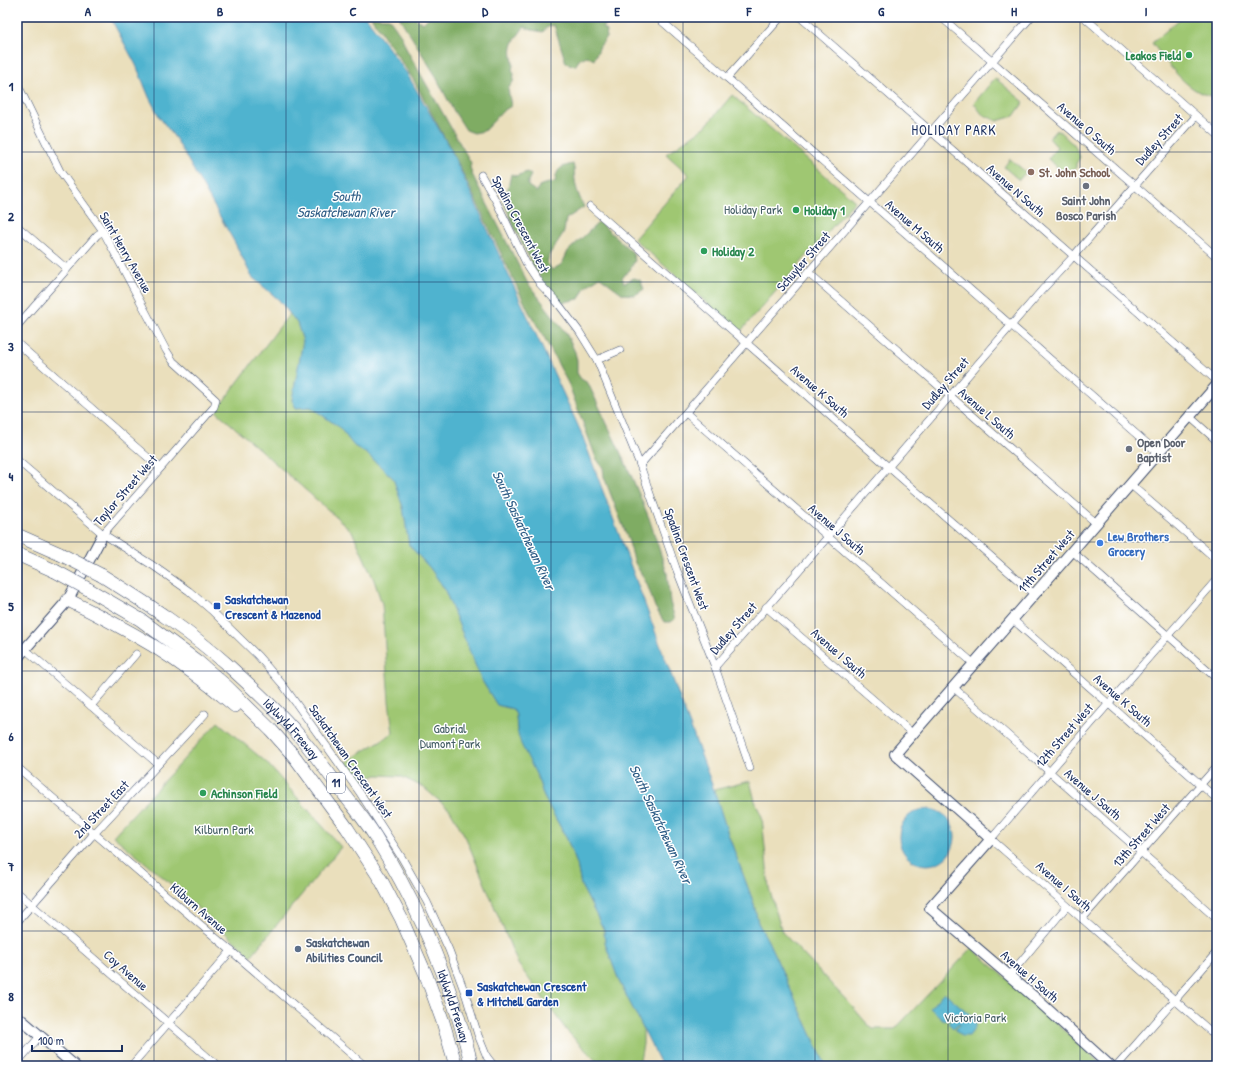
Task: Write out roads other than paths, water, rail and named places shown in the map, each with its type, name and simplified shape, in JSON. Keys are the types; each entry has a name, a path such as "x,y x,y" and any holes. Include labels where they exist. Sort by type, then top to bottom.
{"highway":[{"name":"Idylwyld Freeway","path":"17,535 60,554 101,575 158,611 214,654 269,704 310,748 374,835 409,898 449,986 464,1033 472,1066"},
{"name":"Idylwyld Freeway","path":"17,554 55,571 141,620 198,662 226,686 271,730 294,756 347,828 381,880 401,918 426,975 456,1066"},
{"path":"68,600 114,623 152,645 188,668 218,692 274,742 298,768 347,828"}],"street":[{"name":"Avenue M South","path":"657,17 1158,453"},
{"path":"727,78 781,17"},
{"name":"Avenue N South","path":"800,17 1217,381"},
{"name":"Avenue O South","path":"941,17 1217,257"},
{"name":"Schuyler Street","path":"640,465 1031,17"},
{"path":"1084,17 1217,134"},
{"name":"Saint Henry Avenue","path":"17,83 60,171 103,231 173,362 216,400"},
{"name":"Dudley Street","path":"715,667 1134,185 1196,116"},
{"name":"Spadina Crescent West","path":"481,175 496,201 526,263 540,284 557,302 579,331 598,360 640,465 676,568 715,667 750,768"},
{"name":"Avenue K South","path":"590,206 1034,594"},
{"path":"17,226 67,269"},
{"path":"17,326 97,235 103,231"},
{"name":"Avenue L South","path":"809,272 1096,523"},
{"path":"17,343 160,468"},
{"path":"598,360 620,350"},
{"name":"11th Street West","path":"895,754 1217,385"},
{"name":"Taylor Street West","path":"17,658 68,600 103,534 214,407 216,400"},
{"name":"Avenue J South","path":"686,413 973,663"},
{"path":"1190,417 1217,441"},
{"name":"Saskatchewan Crescent West","path":"17,460 103,534 152,565 189,591 211,610 258,656 283,685 360,793 402,858 427,902 449,950 466,996 478,1036 487,1057 494,1066"},
{"path":"1130,484 1217,560"},
{"path":"1072,551 1217,679"},
{"name":"12th Street West","path":"930,908 1217,579"},
{"name":"Avenue I South","path":"766,608 912,734"},
{"name":"Avenue K South","path":"1012,619 1217,799"},
{"path":"25,650 158,764"},
{"path":"91,706 136,654"},
{"name":"Avenue J South","path":"953,687 1217,919"},
{"name":"2nd Street East","path":"17,922 94,834 205,714"},
{"name":"Avenue I South","path":"895,754 1082,920 1217,1037"},
{"name":"13th Street West","path":"1082,920 1217,766"},
{"name":"Kilburn Avenue","path":"17,767 361,1065"},
{"name":"Coy Avenue","path":"17,892 218,1066"},
{"path":"1009,976 1068,906"},
{"name":"Avenue H South","path":"930,908 1110,1066"},
{"path":"131,1066 231,951"},
{"path":"1117,1066 1217,952"},
{"path":"17,1016 75,1066"},
{"path":"17,1063 40,1036"}],"water":[{"name":"South Saskatchewan River","path":"110,17 366,17 406,72 451,150 581,432 714,790 728,834 754,904 758,923 768,941 826,1066 662,1066 619,981 605,943 604,930 581,885 577,864 567,839 544,797 537,776 521,744 517,730 516,715 513,709 497,705 481,679 444,588 430,568 409,545 403,507 393,478 367,454 354,446 339,427 311,407 296,408 292,400 303,341 297,323 279,300 252,277 235,243 176,139 160,118 149,97 136,65"},
{"path":"921,809 933,809 943,813 951,821 955,831 955,843 951,853 943,861 933,865 921,865 911,861 903,853 899,843 899,831 903,821 911,813"},
{"path":"944,992 975,1019 975,1028 969,1036 962,1036 955,1030 960,1025 959,1023 953,1028 948,1023 954,1016 952,1013 945,1021 930,1008"}],"place":[{"name":"Leakos Field","path":"1189,55"},
{"name":"St. John School","path":"1031,172"},
{"name":"Saint John Bosco Parish","path":"1086,186"},
{"name":"Holiday 1","path":"796,210"},
{"name":"Holiday 2","path":"704,251"},
{"name":"Open Door Baptist","path":"1129,449"},
{"name":"Lew Brothers Grocery","path":"1100,543"},
{"name":"Saskatchewan Crescent & Mazenod","path":"217,606"},
{"name":"Achinson Field","path":"203,793"},
{"name":"Saskatchewan Abilities Council","path":"298,949"},
{"name":"Saskatchewan Crescent & Mitchell Garden","path":"469,993"}],"district":[{"name":"HOLIDAY PARK","path":"954,130"}],"park label":[{"name":"Holiday Park","path":"753,209"},
{"name":"Gabrial Dumont Park","path":"450,736"},
{"name":"Kilburn Park","path":"224,829"},
{"name":"Victoria Park","path":"975,1017"}]}
